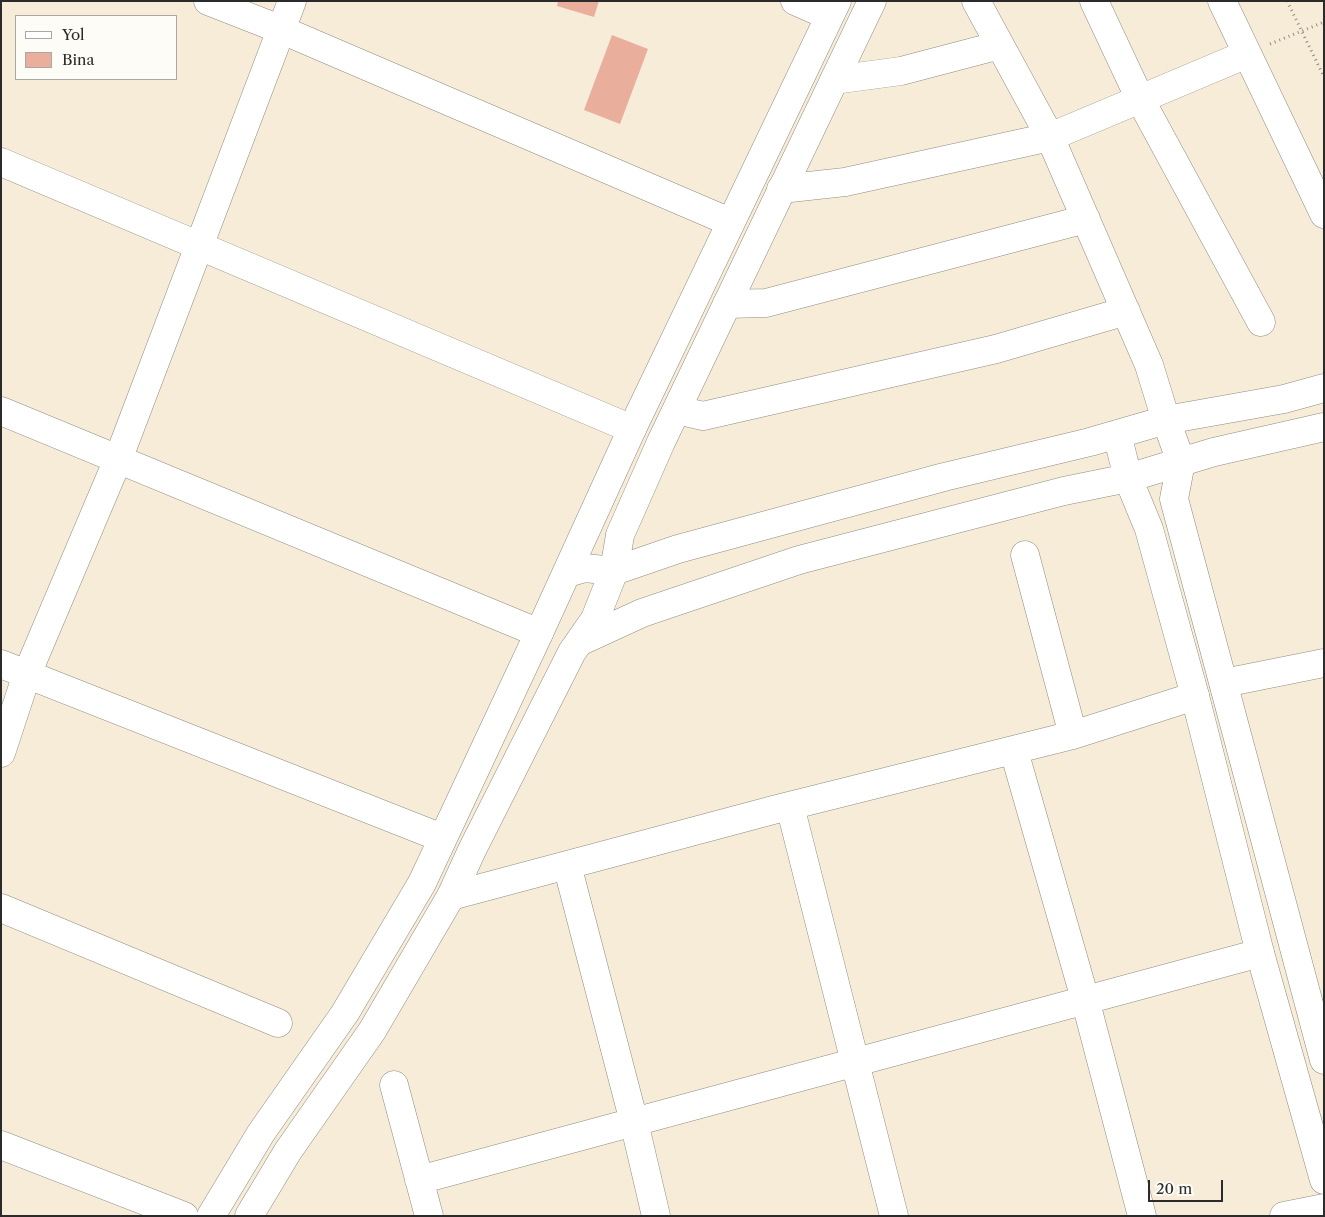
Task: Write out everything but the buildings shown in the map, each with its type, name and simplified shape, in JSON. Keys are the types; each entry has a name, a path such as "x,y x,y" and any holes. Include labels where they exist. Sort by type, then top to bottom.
{"street":[{"path":"208,1 282,30 730,222"},
{"path":"1,753 27,674 119,457 292,1"},
{"path":"212,1216 261,1133 345,1013 422,882 539,634 632,429 833,9 794,1"},
{"path":"248,1216 288,1151 372,1031 451,896 472,850 579,642 595,619 614,571 620,535 676,410 872,1"},
{"path":"976,1 1050,137 1150,365 1180,462 1174,499 1324,1060"},
{"path":"1094,1 1140,99 1261,322"},
{"path":"1222,1 1324,214"},
{"path":"834,80 902,71 1000,45"},
{"path":"782,189 845,182 1050,137 1247,54"},
{"path":"1,162 199,244 632,429"},
{"path":"727,304 766,302 1086,219"},
{"path":"676,410 703,416 996,349 1126,311"},
{"path":"567,573 585,568 614,571 688,547 1166,420 1284,399 1324,388"},
{"path":"1,410 119,457 555,642 579,642 642,613 799,560 1064,491 1128,478 1214,452 1324,428"},
{"path":"1118,434 1128,478 1149,529 1195,696 1260,953 1324,1180"},
{"path":"1025,554 1073,735"},
{"path":"1224,683 1324,663"},
{"path":"1,664 442,838"},
{"path":"451,896 790,806 1014,751 1073,735 1195,696"},
{"path":"1014,751 1085,999 1142,1216"},
{"path":"790,806 894,1216"},
{"path":"567,865 634,1122 656,1216"},
{"path":"1,908 278,1023"},
{"path":"419,1180 1260,953"},
{"path":"394,1085 429,1216"},
{"path":"1,1145 184,1216"},
{"path":"1284,1216 1324,1208"}],"path":[{"path":"1287,1 1324,77"},
{"path":"1247,54 1324,22"}]}
